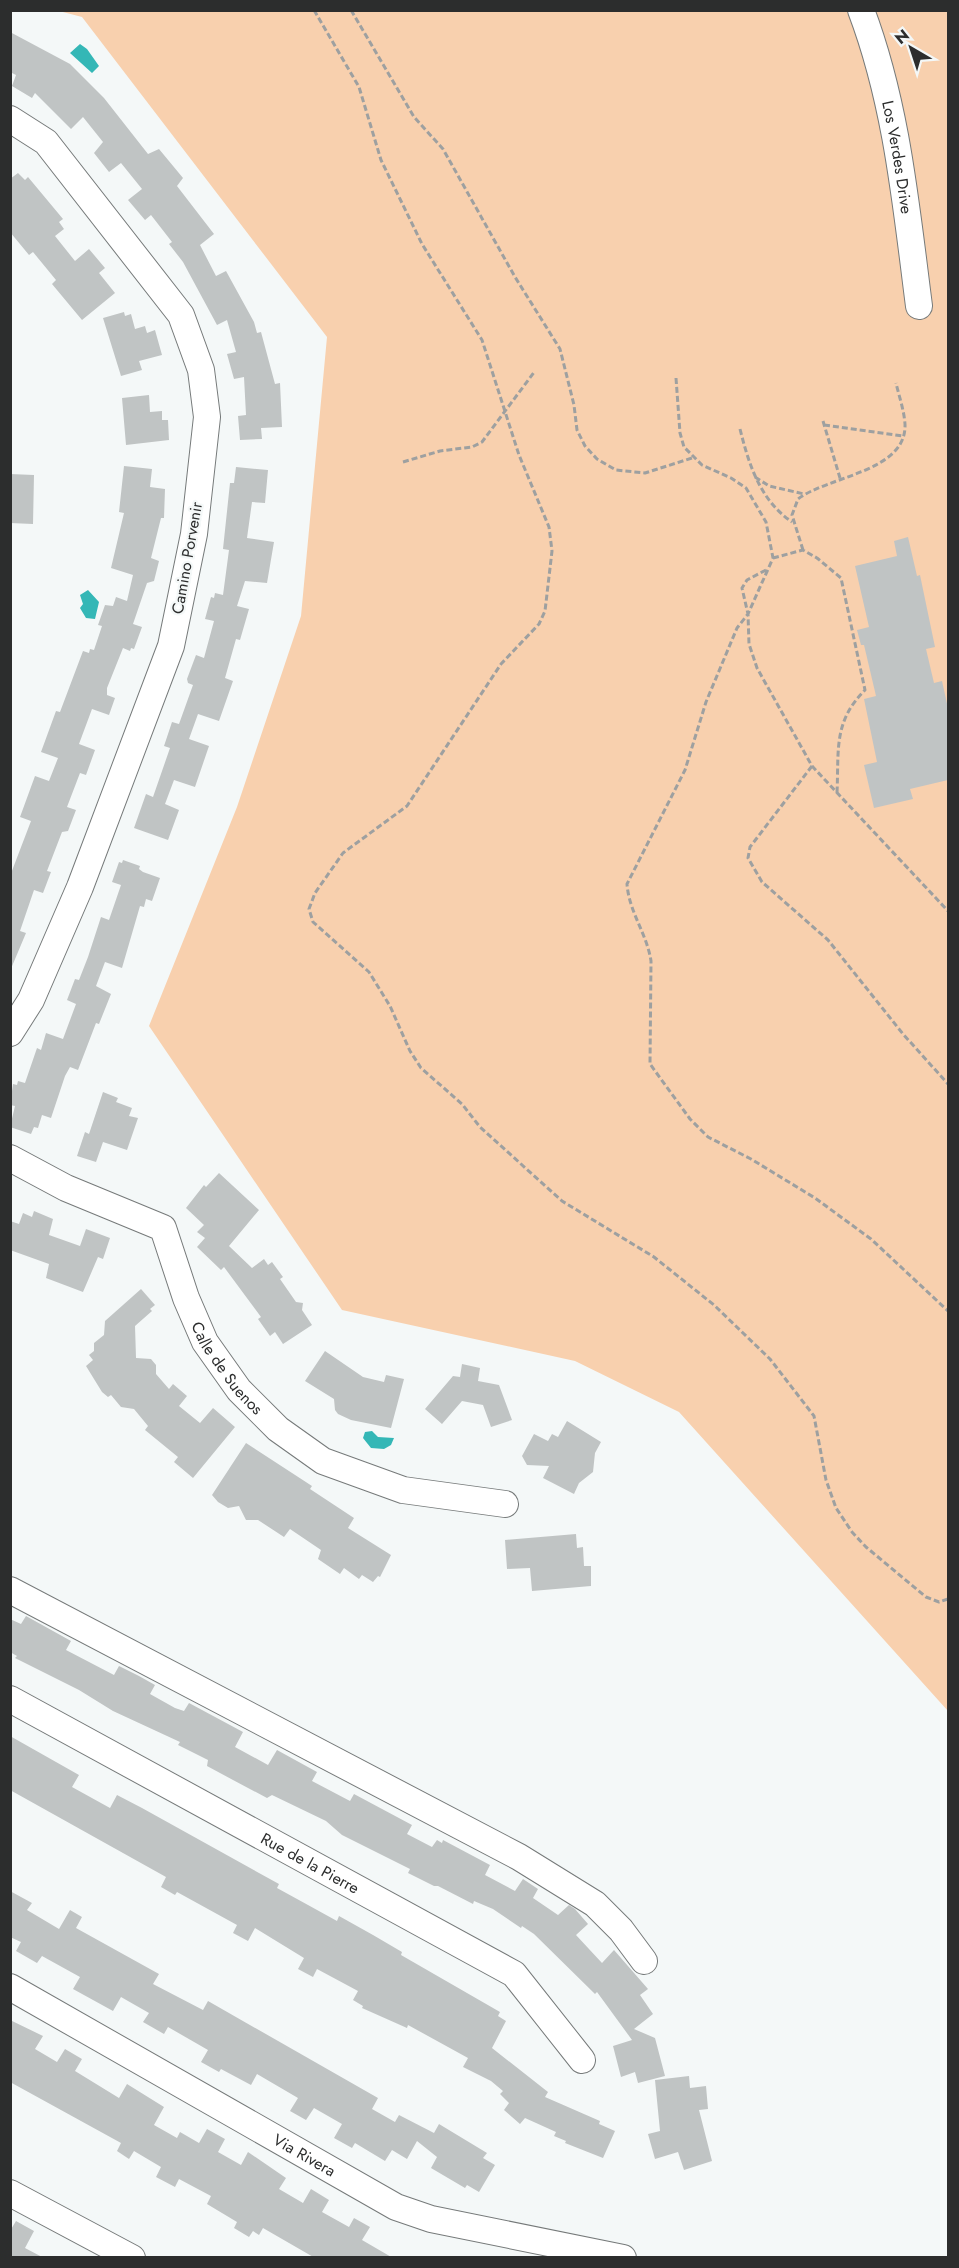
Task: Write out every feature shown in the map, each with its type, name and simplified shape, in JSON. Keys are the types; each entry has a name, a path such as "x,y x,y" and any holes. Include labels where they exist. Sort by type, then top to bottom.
{"street":[{"name":"Los Verdes Drive","path":"861,10 877,53 889,101 919,306"},
{"name":"Camino Porvenir","path":"10,119 46,142 181,315 201,370 207,417 194,534 171,646 80,887 31,1000 10,1033"},
{"name":"Calle de Suenos","path":"10,1158 66,1188 163,1228 186,1298 206,1342 239,1390 278,1429 323,1461 403,1490 505,1504"},
{"path":"10,1590 519,1857 595,1904 621,1930 644,1961"},
{"name":"Rue de la Pierre","path":"10,1699 514,1974 582,2060"},
{"name":"Via Rivera","path":"10,1987 396,2207 431,2219 596,2256 623,2258"},
{"path":"10,2193 132,2258"}],"path":[{"path":"314,10 358,87 381,160 422,244 482,340 519,455 549,527 552,550 545,611 535,629 501,664 407,806 343,852 327,873 309,909 313,922 369,972 390,1006 410,1052 421,1068 462,1104 480,1127 562,1200 654,1257 714,1305 770,1359 814,1416 826,1480 836,1508 852,1532 926,1597 939,1602 948,1599"},
{"path":"351,10 414,117 443,149 515,277 560,349 574,405 576,430 585,446 597,459 616,470 645,473 692,458"},
{"path":"403,462 440,451 472,447 482,442 535,371"},
{"path":"676,378 680,434 692,458 746,488 766,522 773,558 748,614 737,628 706,702 685,770 627,884 628,900 649,947 651,961 650,1064 683,1110 708,1137 752,1159 815,1198 871,1239 948,1311"},
{"path":"837,793 841,723 854,701 866,690 841,578 817,558 803,550 793,523 794,505 804,494 840,478 882,464 890,457 903,436 905,425 896,383"},
{"path":"840,478 824,423 903,436"},
{"path":"740,429 754,476 772,506 793,523"},
{"path":"754,476 769,486 804,494"},
{"path":"773,558 803,550"},
{"path":"767,569 747,580 742,588 748,614 749,644 757,668 812,766 948,911"},
{"path":"812,766 750,847 748,858 751,867 777,898 828,940 903,1034 948,1084"}],"shaded area":[{"path":"59,11 948,11 948,1711 679,1412 575,1361 342,1310 149,1026 237,807 301,616 327,337 82,17"}],"water":[{"path":"80,44 87,49 99,66 92,73 70,53"},
{"path":"88,590 99,602 95,619 86,618 80,608 83,604 80,595"},
{"path":"372,1431 378,1437 394,1438 391,1445 384,1449 371,1448 363,1438 365,1432"}],"building":[{"path":"10,32 70,64 104,98 148,154 159,149 183,178 177,186 214,234 200,245 216,276 226,271 254,322 257,333 261,332 275,384 280,383 282,427 261,428 262,439 240,440 238,416 246,415 244,377 234,379 227,354 236,352 227,320 217,325 183,262 169,244 172,242 151,215 145,220 128,200 142,189 121,163 109,172 94,153 103,142 83,117 71,129 35,93 32,98 12,86 16,75 10,72"},
{"path":"18,173 25,180 28,177 63,219 59,222 64,229 55,236 75,261 89,249 105,268 99,273 115,293 82,320 52,284 56,280 33,252 29,255 10,232 10,179"},
{"path":"124,312 125,316 131,314 135,329 145,326 147,333 155,330 162,355 139,361 142,370 121,376 103,318"},
{"path":"149,395 150,412 162,411 162,420 168,420 169,440 126,445 122,398"},
{"path":"124,466 152,469 150,487 165,489 164,518 161,518 151,558 159,561 154,581 147,583 133,624 142,627 134,649 131,648 130,651 123,648 107,688 107,695 115,698 109,715 92,709 79,744 95,750 86,775 80,773 67,807 76,810 68,831 62,832 47,871 51,872 43,893 34,890 20,931 26,933 10,971 10,876 31,821 20,817 35,776 49,781 58,758 41,752 56,711 60,712 83,651 89,653 90,649 94,650 102,626 98,625 105,605 113,606 116,597 127,601 133,575 111,568 124,513 119,512"},
{"path":"236,467 268,470 265,503 252,502 247,538 274,542 267,583 245,581 237,606 249,609 240,640 236,639 225,678 233,681 219,721 198,714 189,739 209,746 195,787 174,780 165,804 179,810 168,840 134,828 146,794 153,797 170,748 164,746 172,722 179,724 193,685 188,683 187,679 196,655 204,658 214,621 205,619 211,597 214,598 215,593 223,595 229,550 223,549 230,483 234,483"},
{"path":"10,474 34,475 33,524 10,523"},
{"path":"908,537 917,576 920,575 935,647 926,649 934,683 942,681 948,708 948,780 910,789 913,799 874,808 864,765 877,762 864,699 876,696 864,645 861,645 857,630 869,627 855,566 897,556 894,541"},
{"path":"123,860 140,866 139,869 143,872 160,878 152,901 146,899 144,907 140,906 122,968 105,962 96,986 111,994 99,1024 96,1023 78,1070 70,1067 65,1076 51,1118 42,1115 38,1128 34,1127 31,1134 10,1127 15,1106 10,1105 13,1084 17,1085 18,1081 25,1083 37,1048 41,1050 46,1033 63,1039 76,1004 67,1000 75,979 79,980 101,917 109,920 121,885 112,882 119,862 122,863"},
{"path":"103,1092 118,1098 116,1102 132,1108 129,1116 138,1118 127,1150 103,1142 96,1162 77,1156 85,1132 89,1134"},
{"path":"219,1173 259,1210 229,1246 252,1268 264,1259 268,1265 272,1262 283,1277 280,1279 296,1302 303,1303 302,1310 312,1325 283,1344 275,1332 270,1336 258,1319 261,1317 224,1267 221,1270 197,1247 205,1238 197,1232 204,1225 186,1208 204,1185 206,1187"},
{"path":"34,1211 53,1219 49,1235 80,1246 86,1229 110,1238 103,1259 98,1257 83,1292 46,1278 49,1264 10,1250 10,1221 19,1224 23,1213 32,1217"},
{"path":"141,1289 155,1305 150,1309 152,1311 135,1326 136,1358 151,1359 156,1365 156,1374 169,1389 173,1384 187,1396 179,1406 200,1423 213,1408 235,1427 193,1478 174,1462 178,1457 145,1430 148,1426 134,1409 121,1407 111,1395 108,1397 102,1392 86,1366 93,1360 89,1355 94,1351 94,1343 104,1335 105,1321"},
{"path":"325,1351 363,1377 384,1382 386,1375 404,1379 391,1428 351,1420 338,1414 335,1410 334,1399 305,1381"},
{"path":"462,1364 480,1368 478,1381 499,1385 512,1420 491,1427 483,1405 462,1401 442,1424 425,1409 453,1376 460,1377"},
{"path":"567,1421 601,1442 595,1453 593,1472 579,1483 574,1494 543,1478 549,1466 527,1465 522,1456 534,1434 548,1441 552,1434 558,1437"},
{"path":"246,1443 312,1486 310,1489 354,1518 348,1528 391,1555 380,1577 378,1576 373,1582 362,1575 359,1579 344,1568 340,1574 318,1559 321,1550 290,1529 284,1537 258,1520 246,1520 239,1506 228,1508 218,1502 212,1495"},
{"path":"576,1534 577,1548 583,1547 584,1566 591,1566 591,1586 532,1591 530,1568 507,1569 505,1540"},
{"path":"26,1616 71,1641 66,1650 114,1675 119,1666 155,1685 150,1694 175,1708 184,1711 189,1703 243,1732 235,1747 268,1765 277,1750 317,1772 312,1781 350,1801 354,1794 412,1825 407,1834 432,1847 437,1840 442,1843 443,1840 490,1865 485,1875 515,1891 523,1879 538,1889 533,1898 558,1915 569,1905 575,1909 588,1924 576,1935 602,1963 614,1950 648,1989 640,1995 653,2014 634,2029 655,2038 665,2076 638,2083 635,2072 621,2077 613,2046 632,2040 597,1992 595,1994 534,1934 522,1926 521,1928 493,1909 474,1901 473,1904 408,1873 410,1869 342,1835 326,1821 272,1795 267,1798 207,1766 208,1760 178,1745 180,1742 113,1711 79,1690 15,1658 17,1656 10,1652 10,1619 21,1624"},
{"path":"10,1736 79,1775 72,1787 110,1808 117,1795 142,1808 279,1884 277,1888 337,1921 339,1916 373,1935 402,1952 401,1955 500,2012 498,2016 506,2021 492,2048 548,2092 545,2097 600,2121 599,2124 615,2131 603,2158 565,2143 566,2141 554,2136 556,2132 525,2118 520,2124 504,2110 509,2103 500,2094 503,2091 491,2081 463,2067 468,2058 408,2025 407,2028 362,2008 363,2006 353,2000 358,1991 317,1969 313,1977 298,1969 304,1958 255,1928 248,1941 233,1933 237,1925 177,1892 175,1895 161,1887 166,1877 10,1790"},
{"path":"10,1891 32,1903 27,1910 59,1929 70,1910 82,1917 76,1928 159,1974 153,1984 203,2010 208,2001 378,2098 372,2109 395,2122 399,2115 434,2133 439,2124 487,2153 483,2158 495,2165 479,2192 467,2185 465,2188 431,2168 437,2157 417,2141 407,2159 392,2150 385,2161 355,2143 352,2148 334,2138 342,2124 314,2108 306,2120 290,2111 298,2098 257,2074 251,2085 221,2069 219,2072 201,2062 208,2050 168,2027 164,2034 143,2022 149,2013 121,1997 113,2011 73,1989 80,1977 42,1956 37,1963 16,1951 21,1942 10,1937"},
{"path":"10,2020 43,2036 35,2049 57,2062 65,2049 82,2059 75,2071 119,2098 127,2084 164,2107 154,2125 177,2138 180,2132 199,2143 207,2129 225,2139 218,2152 241,2165 248,2152 286,2178 279,2189 303,2203 311,2189 329,2200 322,2212 349,2227 354,2218 370,2227 362,2240 393,2258 315,2258 263,2228 259,2235 253,2231 249,2237 234,2228 237,2222 207,2204 211,2196 179,2179 175,2187 156,2177 161,2167 134,2151 129,2159 117,2151 121,2143 10,2082"},
{"path":"689,2076 690,2088 706,2086 708,2109 699,2110 712,2161 684,2170 678,2152 655,2159 648,2134 660,2131 655,2080"},
{"path":"16,2221 34,2231 25,2248 44,2258 10,2258 10,2231"}]}
